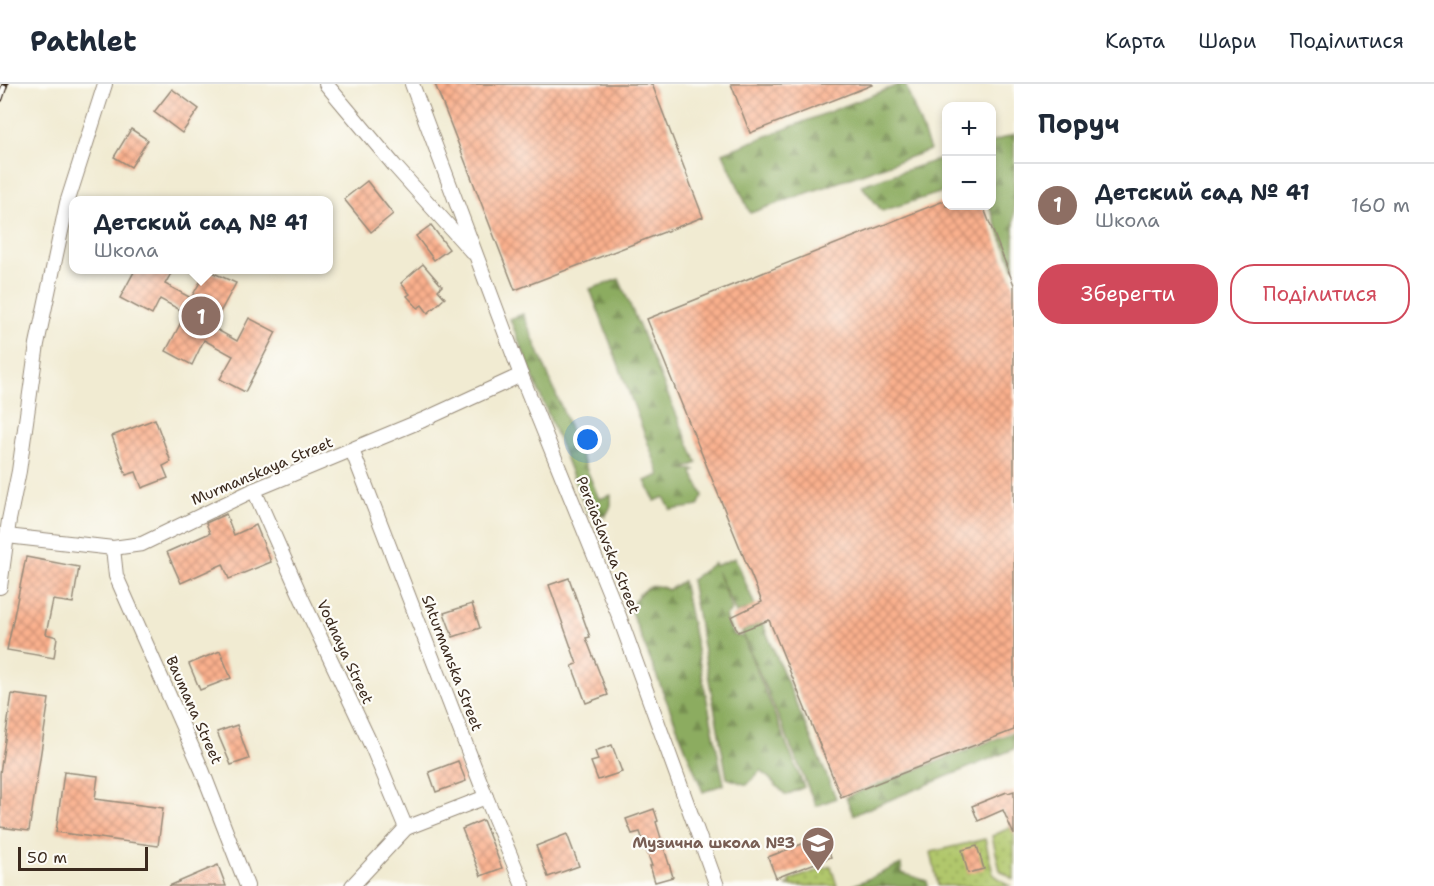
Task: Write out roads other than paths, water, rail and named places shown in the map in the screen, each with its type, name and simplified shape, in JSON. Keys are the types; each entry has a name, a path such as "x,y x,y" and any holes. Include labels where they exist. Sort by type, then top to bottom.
{"street":[{"path":"71,196 105,84"},
{"path":"326,84 477,258"},
{"name":"Pereiaslavska Street","path":"412,84 521,375 619,616 717,886"},
{"path":"0,587 7,536 4,519 19,471 37,344 69,201"},
{"name":"Murmanskaya Street","path":"7,536 113,548 142,544 254,490 352,450 521,375"},
{"name":"Shturmanska Street","path":"352,450 486,797 523,886"},
{"name":"Vodnaya Street","path":"254,490 302,599 373,749 406,828"},
{"name":"Baumana Street","path":"113,548 116,576 202,770 247,886"},
{"path":"352,886 406,828 486,797"}],"railway":[{"path":"0,99 5,84"}],"place":[{"name":"Детский сад № 41","path":"201,316"},
{"name":"Музична школа №3","path":"818,872"}]}
